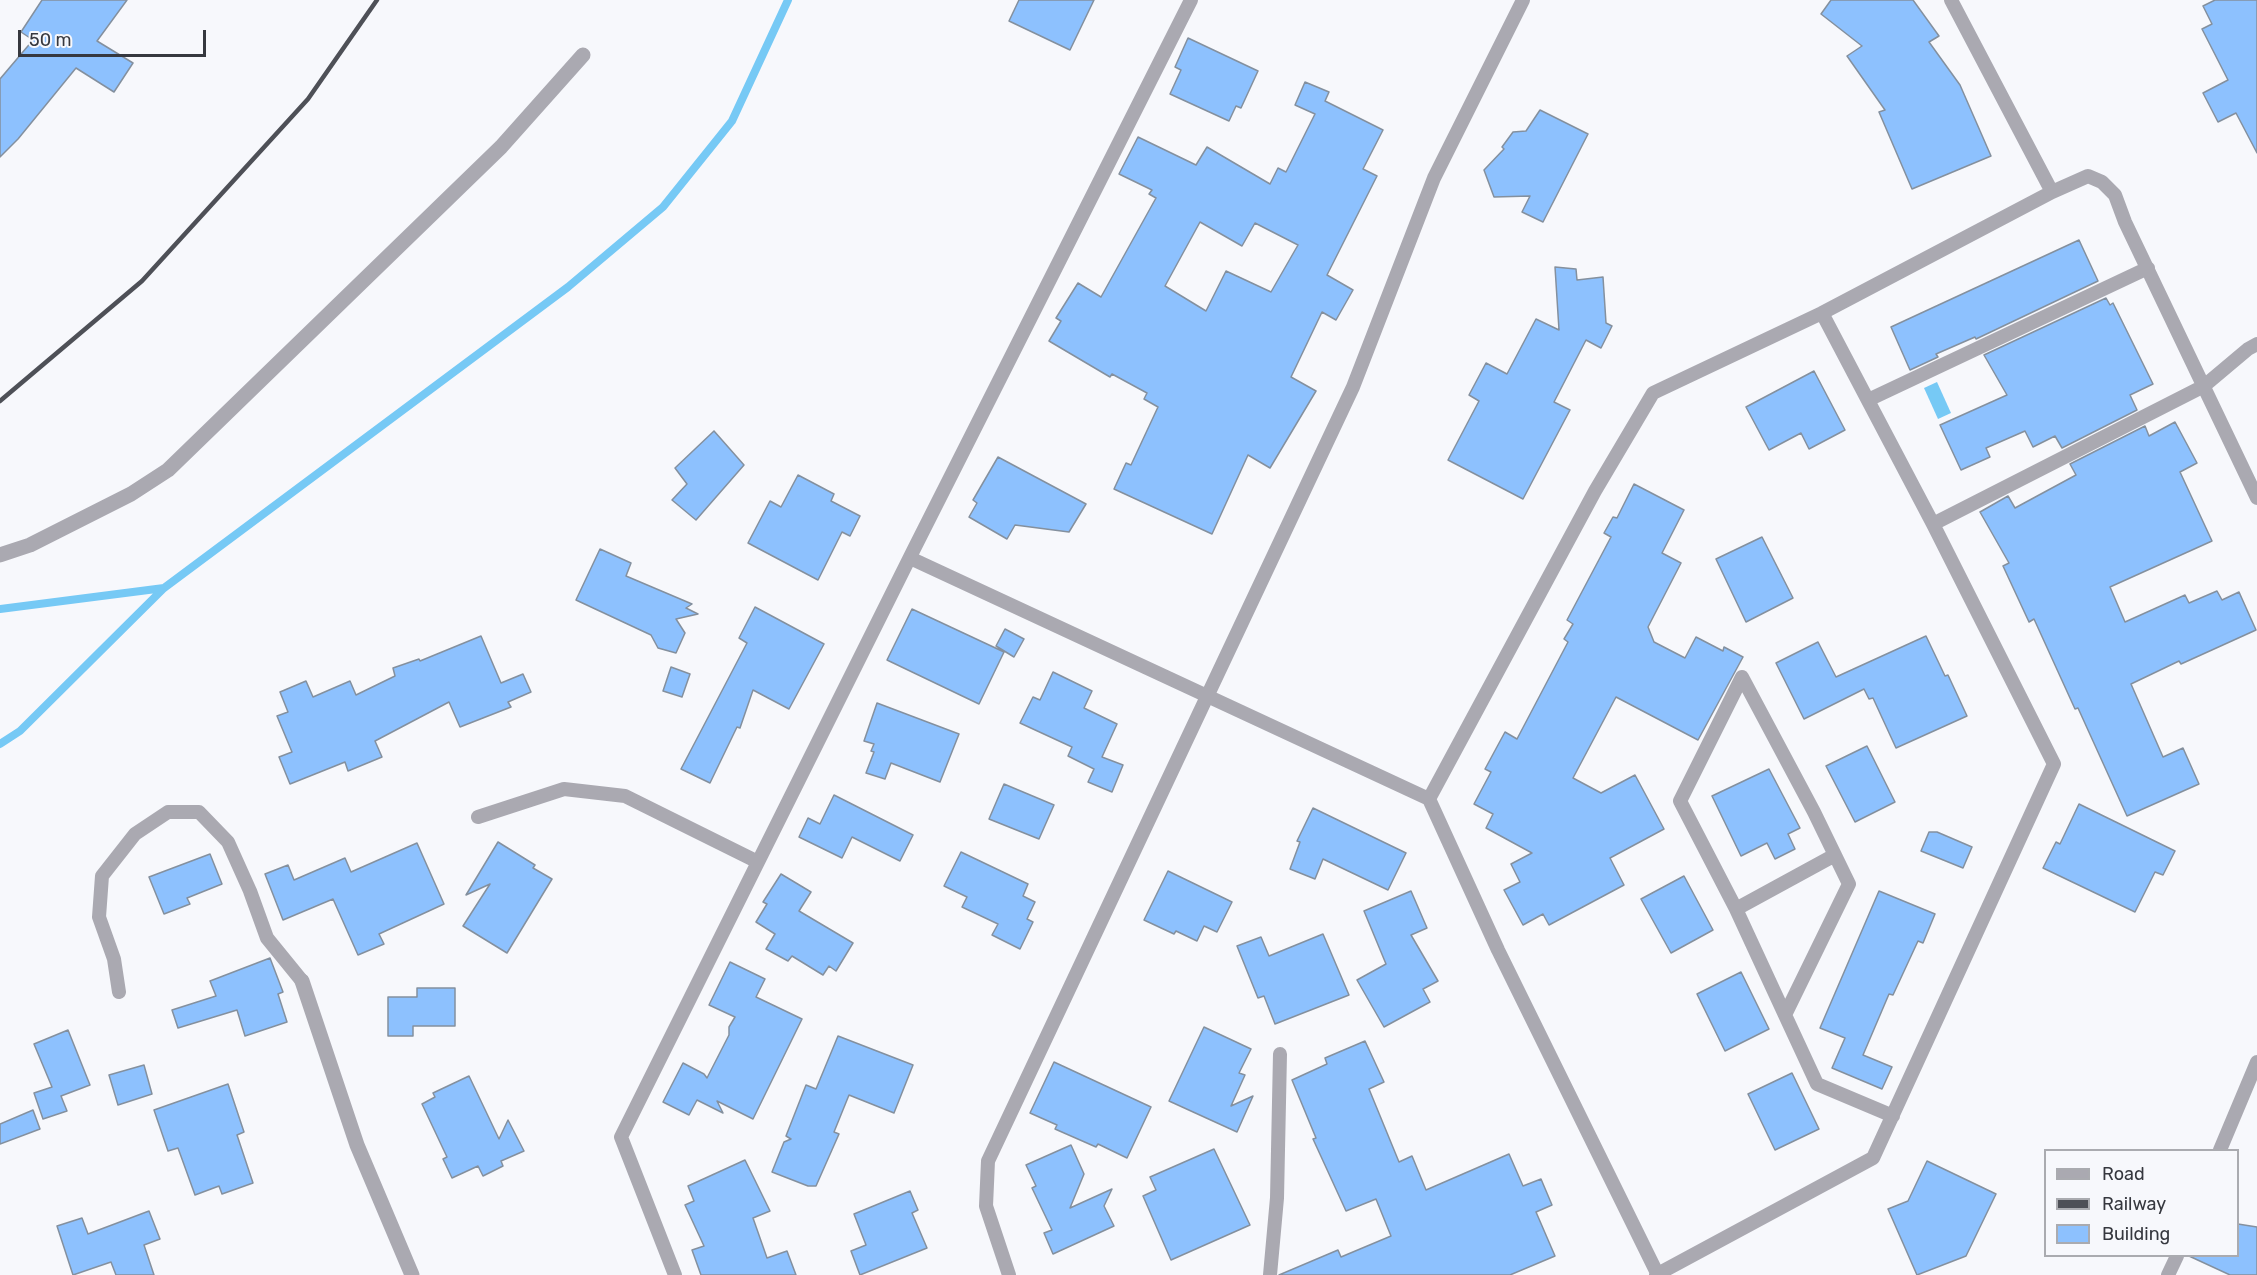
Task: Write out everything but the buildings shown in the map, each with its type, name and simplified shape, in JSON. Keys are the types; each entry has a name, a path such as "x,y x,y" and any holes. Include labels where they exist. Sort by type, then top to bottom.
{"street":[{"path":"0,555 30,545 131,494 168,470 501,147 583,55"},
{"path":"302,981 357,1145 412,1275"}],"lane":[{"path":"675,1275 621,1137 1191,0"},
{"path":"1009,1275 986,1206 988,1161 1353,387 1434,178 1523,0"},
{"path":"1951,0 2052,192"},
{"path":"1429,799 1595,491 1653,393 1822,313 2052,192 2088,176 2102,183 2115,195 2125,222 2257,498"},
{"path":"1868,399 2148,268"},
{"path":"910,558 1429,799 1498,950 1657,1275 1873,1158 2054,764 1934,524 1822,313"},
{"path":"1934,524 2204,386 2247,349 2257,344"},
{"path":"1785,1015 1849,884 1742,677 1680,801 1736,909 1785,1015 1817,1084 1893,1116"},
{"path":"478,817 564,789 625,796 758,861"},
{"path":"119,992 114,959 99,917 102,876 135,834 168,812 198,812 228,842 250,891 267,938 302,981"},
{"path":"1736,909 1835,855"},
{"path":"1270,1275 1277,1198 1280,1054"},
{"path":"2220,1149 2257,1062"},
{"path":"2168,1275 2176,1257"}],"water":[{"path":"1937,382 1951,413 1938,419 1924,388"}],"waterway":[{"path":"0,744 20,731 164,588 568,287 663,207 732,121 788,0"},
{"path":"0,609 164,588"}],"railway":[{"path":"0,401 142,281 308,99 377,0"}]}
